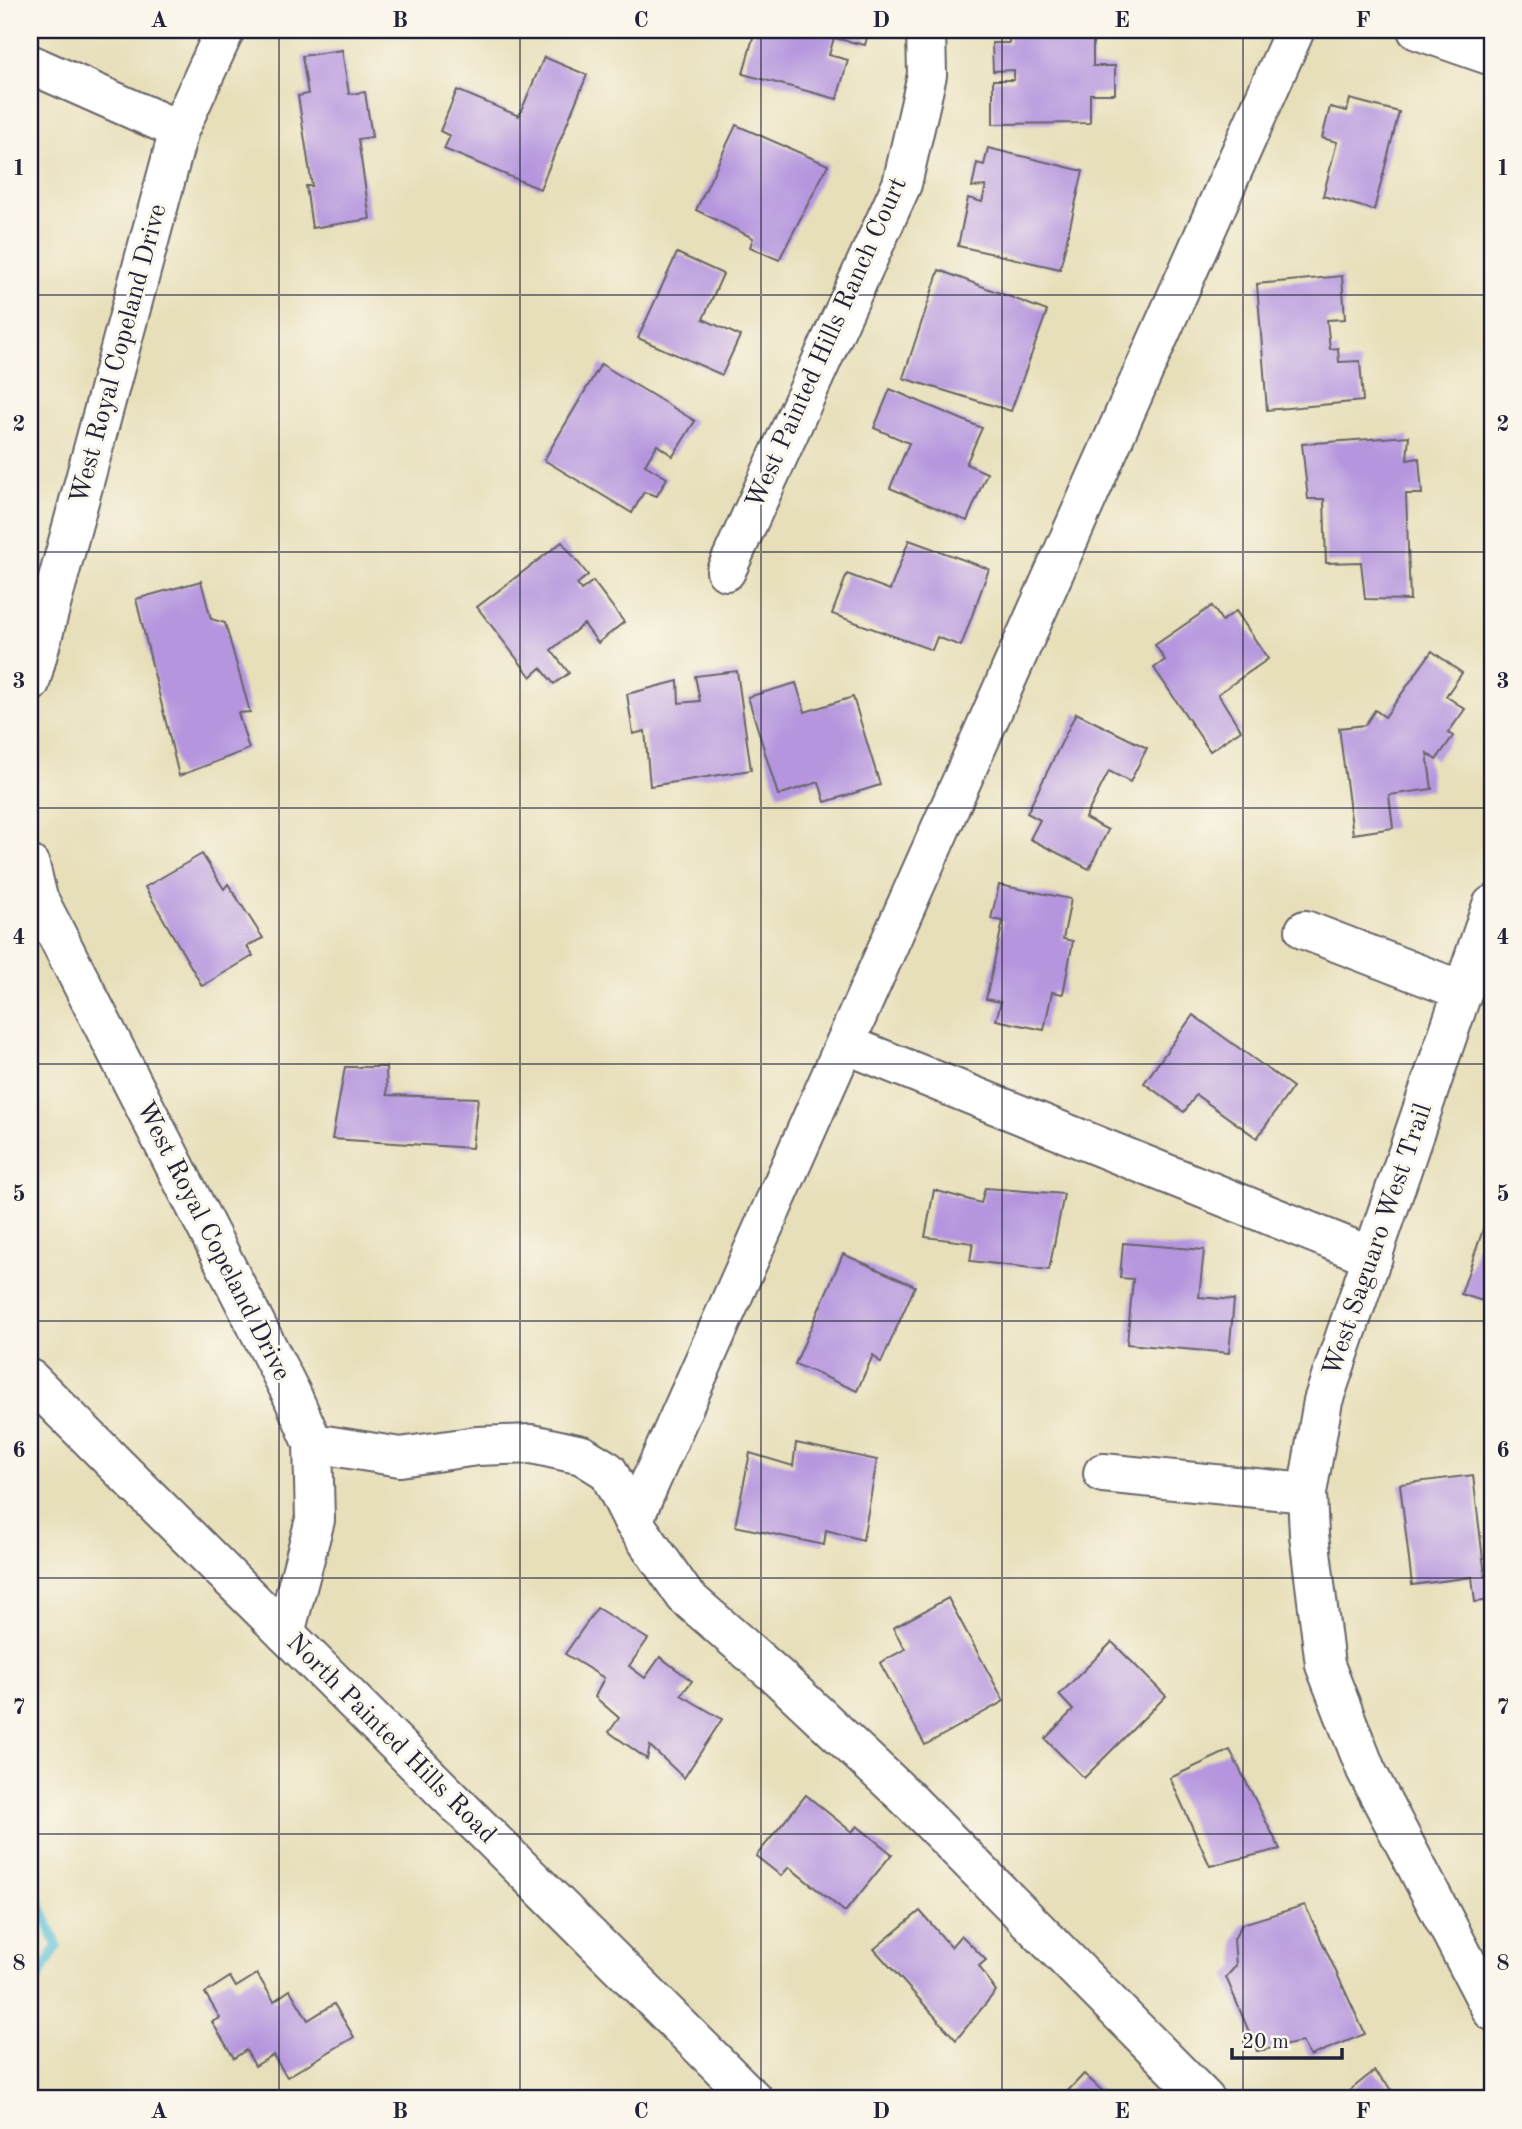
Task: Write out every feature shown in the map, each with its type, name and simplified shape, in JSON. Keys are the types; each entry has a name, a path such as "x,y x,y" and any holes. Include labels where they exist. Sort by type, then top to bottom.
{"street":[{"name":"West Royal Copeland Drive","path":"30,684 179,130 225,30"},
{"name":"West Painted Hills Ranch Court","path":"726,571 902,184 927,75 926,30"},
{"path":"633,1521 1295,30"},
{"path":"1417,30 1492,56"},
{"path":"30,64 179,130"},
{"name":"West Royal Copeland Drive","path":"30,865 38,898 291,1393 313,1443 315,1520 285,1633"},
{"name":"West Saguaro West Trail","path":"1492,905 1323,1401 1307,1493 1309,1535 1325,1665 1366,1770 1492,2011"},
{"path":"1305,930 1463,991"},
{"path":"845,1044 1373,1257"},
{"name":"North Painted Hills Road","path":"30,1379 753,2099"},
{"path":"313,1443 400,1457 477,1446 532,1444 582,1455 608,1471 633,1521 685,1596 778,1677 905,1796 1205,2099"},
{"path":"1103,1472 1307,1493"}],"building":[{"path":"755,30 869,30 865,45 834,38 829,55 848,60 837,99 743,74"},
{"path":"1093,31 1093,66 1115,66 1115,94 1090,94 1090,123 993,124 993,80 1014,80 1014,70 993,71 992,43 1009,43 1009,32"},
{"path":"342,50 349,94 365,92 372,137 358,139 370,219 312,228 306,186 312,186 298,96 308,94 302,56"},
{"path":"544,57 587,75 540,189 444,149 450,136 440,131 457,90 519,116"},
{"path":"1350,99 1399,112 1374,210 1323,196 1337,142 1322,138 1330,107 1347,111"},
{"path":"736,125 828,165 779,260 750,247 753,238 696,210"},
{"path":"988,148 1083,171 1060,269 958,246 968,198 982,202 986,186 972,187 977,163 984,165"},
{"path":"677,253 723,274 703,319 740,336 722,375 638,338"},
{"path":"939,270 1047,311 1011,411 903,378"},
{"path":"1342,276 1345,319 1327,320 1330,349 1338,348 1339,362 1360,361 1363,401 1267,410 1257,284"},
{"path":"601,364 695,421 673,456 657,445 645,465 667,478 657,496 644,492 632,513 544,460"},
{"path":"890,389 982,428 966,464 987,473 967,521 890,488 909,443 874,428"},
{"path":"1409,436 1407,460 1419,458 1422,494 1406,494 1410,600 1365,599 1361,562 1326,563 1324,499 1308,499 1302,444"},
{"path":"909,540 989,569 961,646 937,637 932,650 832,614 847,574 890,590"},
{"path":"562,542 588,575 577,584 581,590 593,581 624,622 598,643 584,624 551,650 569,673 554,684 541,668 531,677 477,607"},
{"path":"201,581 211,619 225,623 250,712 238,713 249,749 179,776 136,599"},
{"path":"1212,606 1222,621 1236,611 1268,659 1218,694 1241,730 1210,751 1154,668 1165,660 1155,645"},
{"path":"1432,651 1462,673 1446,696 1465,709 1448,733 1453,736 1436,760 1427,753 1432,789 1389,795 1393,828 1353,834 1339,728 1365,725 1375,710 1385,717"},
{"path":"737,671 751,770 650,786 645,731 633,734 627,694 678,681 679,703 700,701 695,676"},
{"path":"796,683 805,712 853,697 880,785 825,802 819,782 778,795 748,697"},
{"path":"1076,713 1147,748 1130,782 1109,771 1085,818 1108,830 1089,869 1030,839 1040,820 1027,813"},
{"path":"202,854 224,889 228,884 263,938 247,946 253,956 202,986 145,887"},
{"path":"999,885 1071,899 1063,939 1073,941 1063,994 1052,992 1044,1030 996,1020 1001,1002 986,999 1003,921 991,919"},
{"path":"1193,1015 1293,1087 1257,1138 1196,1095 1184,1112 1144,1083"},
{"path":"345,1067 386,1067 387,1095 478,1098 472,1148 332,1139"},
{"path":"985,1188 1064,1194 1049,1270 970,1261 973,1243 925,1237 934,1190 981,1203"},
{"path":"1492,1203 1492,1304 1461,1294"},
{"path":"1123,1243 1204,1250 1199,1297 1234,1300 1229,1353 1127,1344 1133,1279 1120,1278"},
{"path":"843,1254 915,1286 881,1363 873,1355 857,1391 795,1364"},
{"path":"796,1443 877,1460 863,1540 826,1530 824,1545 735,1526 750,1453 793,1466"},
{"path":"1473,1475 1485,1576 1492,1577 1492,1600 1475,1602 1472,1577 1412,1585 1400,1484"},
{"path":"948,1598 1004,1701 925,1745 880,1663 905,1649 893,1628"},
{"path":"597,1608 648,1639 629,1666 645,1678 660,1657 692,1681 681,1695 722,1719 684,1778 650,1746 647,1759 609,1732 619,1718 595,1697 604,1678 565,1654"},
{"path":"1112,1642 1166,1696 1084,1778 1045,1739 1073,1710 1059,1695"},
{"path":"1230,1750 1280,1849 1210,1866 1170,1778"},
{"path":"806,1795 852,1832 857,1826 892,1854 845,1912 789,1867 781,1876 756,1856"},
{"path":"1305,1905 1365,2034 1310,2056 1302,2042 1257,2051 1226,1977 1236,1966 1234,1939 1242,1924"},
{"path":"920,1911 951,1947 961,1935 986,1960 979,1966 996,1991 956,2040 874,1949"},
{"path":"257,1974 274,2001 290,1990 308,2020 334,2004 354,2037 287,2077 273,2055 255,2066 246,2050 234,2058 212,2022 220,2018 205,1993 230,1977 236,1987"},
{"path":"1374,2071 1401,2099 1339,2099"},
{"path":"1084,2074 1111,2099 1060,2099"}],"waterway":[{"path":"30,1879 57,1946 30,1992"}]}
